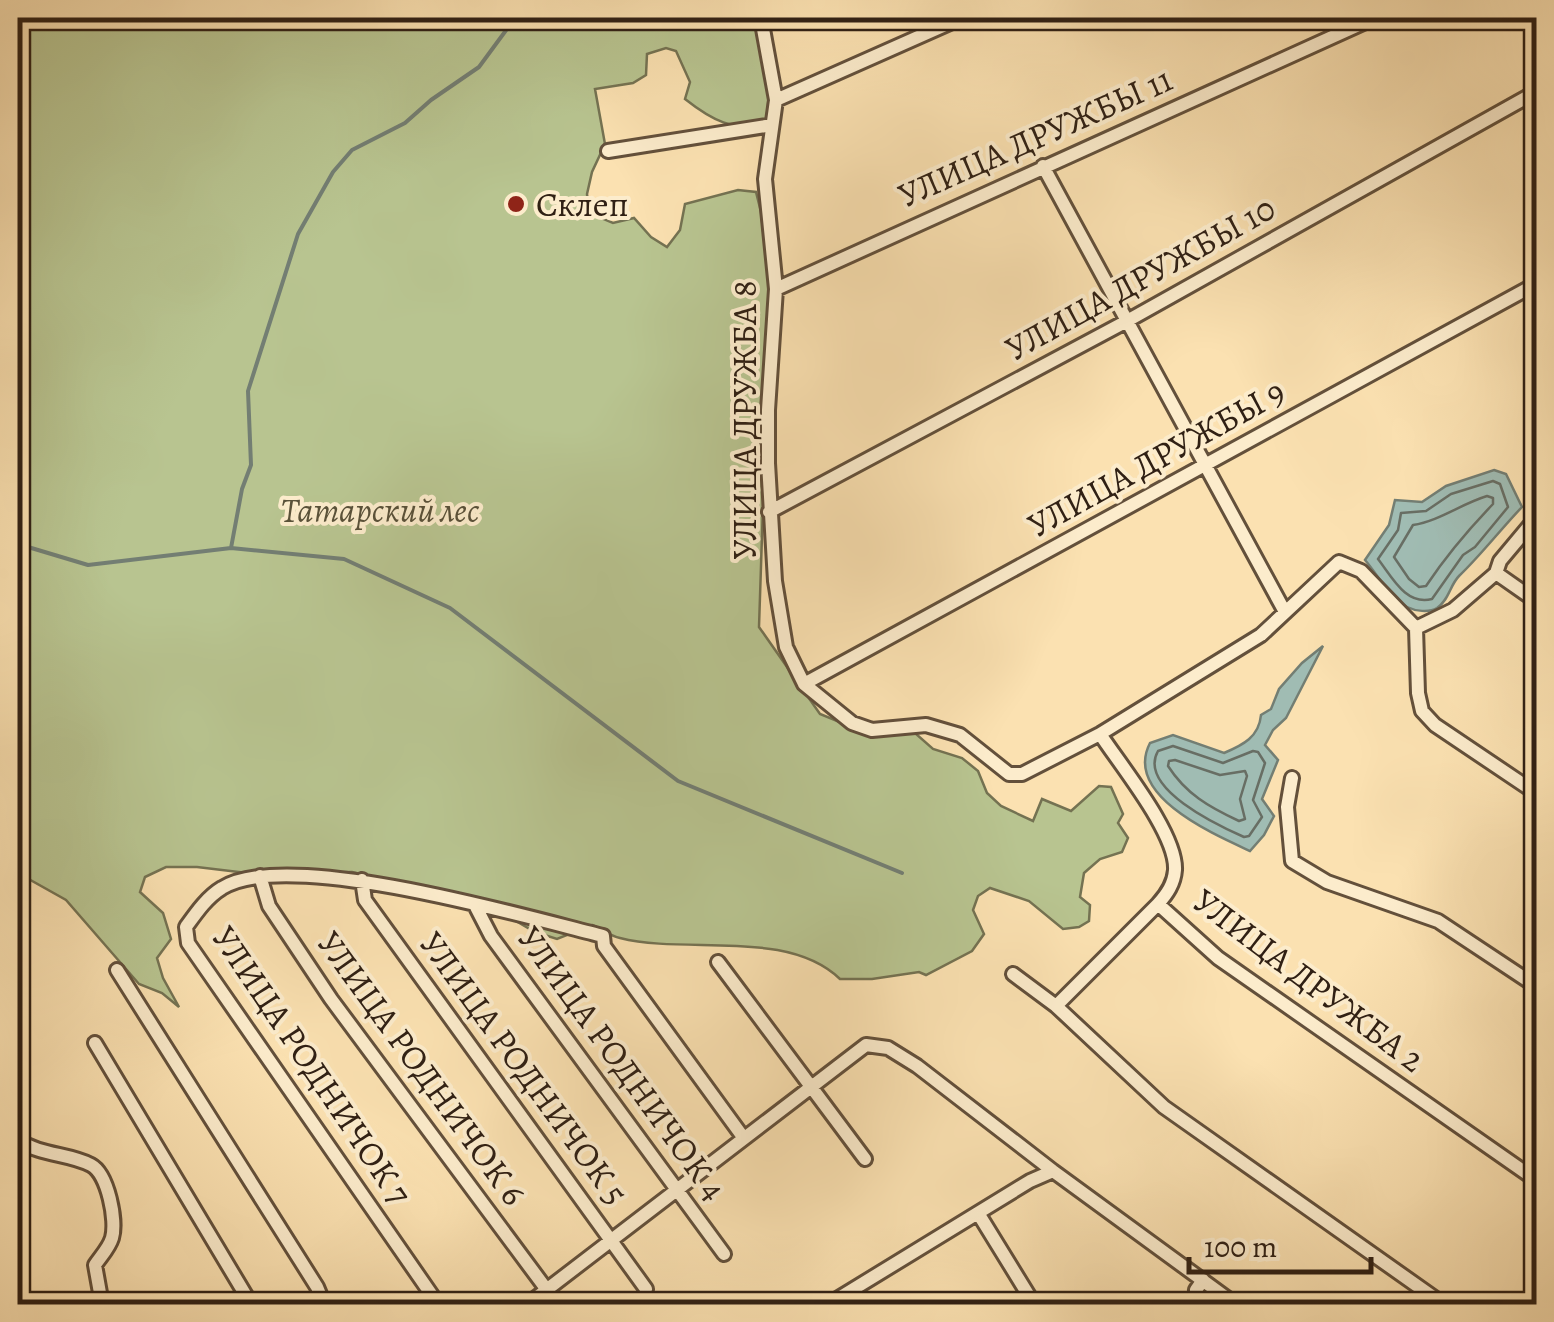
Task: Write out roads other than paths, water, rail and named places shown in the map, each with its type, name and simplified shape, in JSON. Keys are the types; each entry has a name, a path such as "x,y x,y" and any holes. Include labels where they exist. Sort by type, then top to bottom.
{"street":[{"name":"УЛИЦА ДРУЖБА 8","path":"761,18 776,100 765,179 776,289 768,410 769,512 786,647 804,684 852,724 872,730 926,725 960,735 1009,774 1022,774 1100,734 1261,635 1339,562 1361,572 1416,628"},
{"path":"776,100 961,18"},
{"name":"УЛИЦА ДРУЖБЫ 11","path":"776,289 1374,18"},
{"name":"УЛИЦА ДРУЖБЫ 10","path":"769,512 1127,321 1536,92"},
{"path":"608,150 772,125"},
{"path":"1043,166 1285,612"},
{"name":"УЛИЦА ДРУЖБЫ 9","path":"804,684 1536,284"},
{"path":"1536,518 1500,560 1496,573 1453,610 1416,628 1422,711 1435,725 1536,793"},
{"path":"1496,573 1536,601"},
{"name":"УЛИЦА ДРУЖБА 2","path":"1100,734 1171,842 1175,870 1169,891 1158,904 1218,958 1536,1180"},
{"path":"1292,778 1287,807 1292,861 1327,882 1438,920 1536,986"},
{"name":"УЛИЦА РОДНИЧОК 7","path":"438,1304 188,942 186,927 224,887 260,876 362,880 603,936 604,946 744,1137"},
{"name":"УЛИЦА РОДНИЧОК 6","path":"260,876 270,906 331,998 547,1290"},
{"name":"УЛИЦА РОДНИЧОК 5","path":"362,880 364,900 646,1289"},
{"path":"1056,1006 1158,904"},
{"name":"УЛИЦА РОДНИЧОК 4","path":"475,905 491,936 724,1254"},
{"path":"718,962 865,1159"},
{"path":"116,970 245,1170 317,1286 324,1304"},
{"path":"1013,974 1056,1006 1164,1108 1443,1304"},
{"path":"95,1043 251,1304"},
{"path":"528,1304 866,1046 888,1048 917,1066 1236,1304"},
{"path":"18,1140 32,1150 90,1164 98,1170 114,1218 110,1244 95,1265 102,1304"},
{"path":"829,1304 846,1300 978,1213 1053,1171"},
{"path":"978,1213 1034,1304"},
{"path":"1203,1280 1196,1290 1204,1304"}],"water":[{"path":"1494,470 1506,474 1522,507 1459,576 1437,608 1418,610 1401,603 1365,560 1389,525 1395,500 1422,502 1446,486"},
{"path":"1323,646 1286,718 1265,745 1278,760 1262,799 1274,816 1250,851 1195,823 1160,796 1149,779 1145,762 1150,743 1173,735 1224,753 1238,747 1253,735 1279,689"}],"waterway":[{"path":"18,544 88,565 231,548 242,489 251,465 248,391 298,234 333,172 352,150 405,123 479,67 515,18"},
{"path":"231,548 344,559 450,608 678,781 902,873"}],"place":[{"name":"Склеп","path":"516,204"}],"park label":[{"name":"Татарский лес","path":"380,510"}]}
